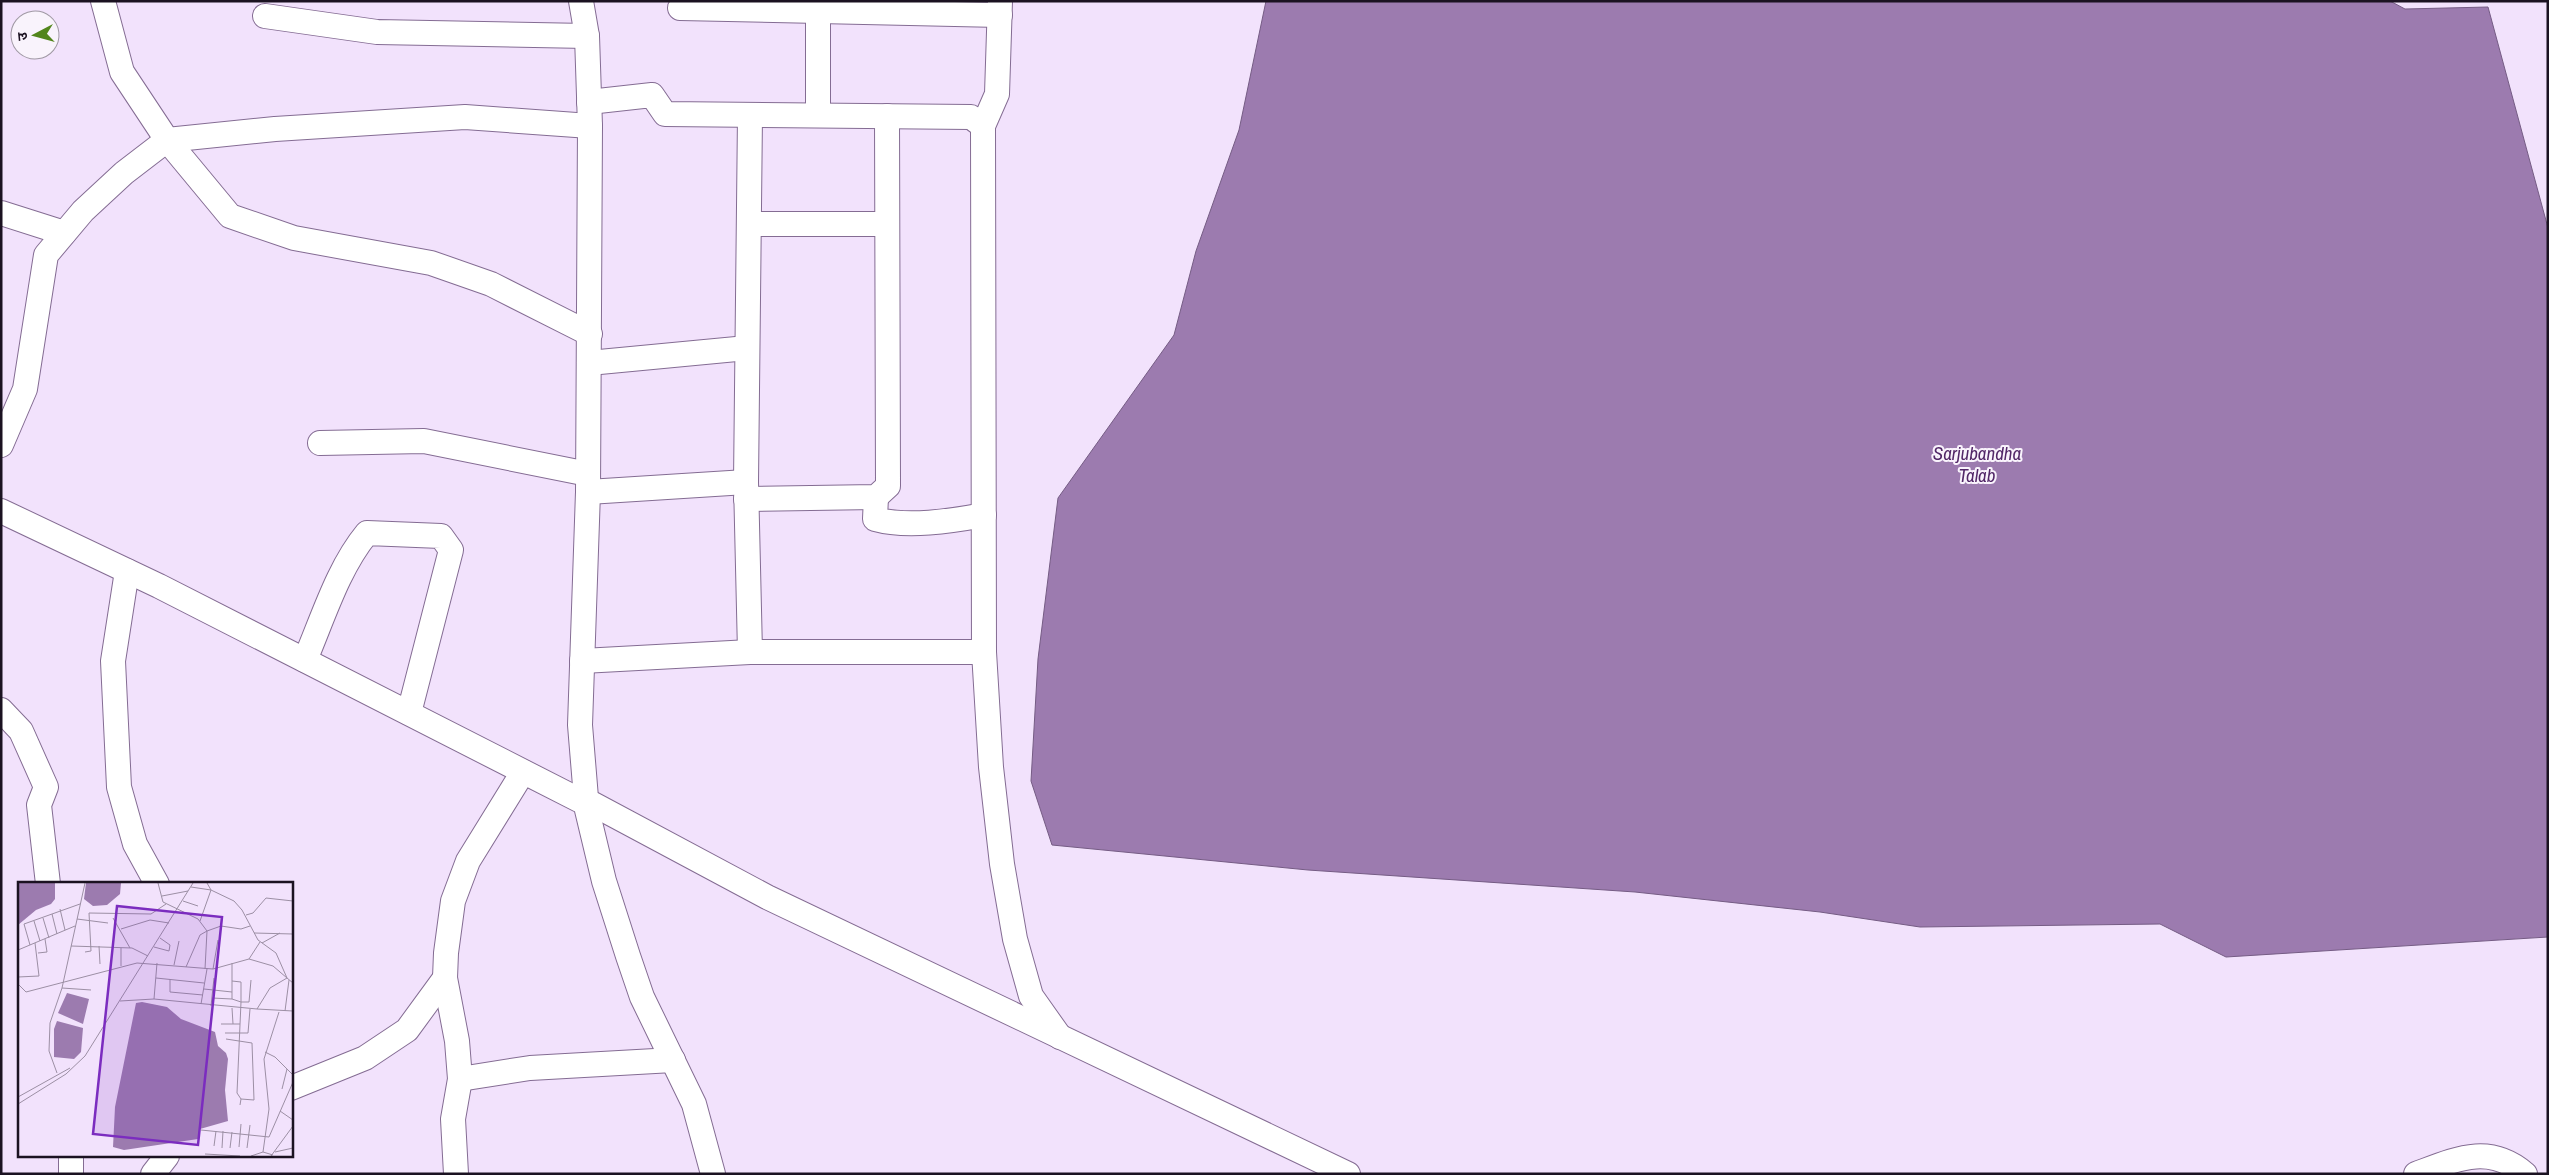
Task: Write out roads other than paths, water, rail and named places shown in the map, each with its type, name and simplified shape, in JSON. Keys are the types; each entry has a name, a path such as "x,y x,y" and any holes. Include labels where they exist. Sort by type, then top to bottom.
{"street":[{"path":"103,1 122,72 167,140 230,216 294,238 431,263 491,284 590,334"},
{"path":"580,1 587,36 590,126 588,483 580,725 586,802 604,881 628,956 642,997 694,1104 713,1174"},
{"path":"818,6 818,115"},
{"path":"680,8 818,6 1000,8 996,94 983,126 984,652 991,768 1002,864 1015,939 1031,996 1061,1038"},
{"path":"265,16 377,32 587,36"},
{"path":"589,102 652,96 665,114 971,117 983,126"},
{"path":"750,115 746,490 750,652"},
{"path":"887,116 888,486 876,497 874,519 885,522 945,522 984,515"},
{"path":"1,445 24,389 46,255 83,211 124,173 167,140 275,130 464,117 590,126"},
{"path":"1,213 64,233"},
{"path":"749,224 887,224"},
{"path":"589,363 748,348"},
{"path":"320,443 424,441 588,483 876,497"},
{"path":"1,511 127,571 523,772 633,824 767,897 1348,1174"},
{"path":"305,660 357,544 367,533 442,536 451,550 409,713"},
{"path":"127,571 113,661 119,788 135,844 156,882"},
{"path":"582,661 750,652 984,652"},
{"path":"1,710 21,731 46,786 39,804 48,882"},
{"path":"456,1174 453,1119 460,1080 457,1042 445,978 450,920 459,882 468,861 523,772"},
{"path":"292,1088 365,1058 407,1030 445,978"},
{"path":"460,1080 530,1068 673,1060"},
{"path":"2416,1174 2480,1154 2498,1156 2526,1174"},
{"path":"71,1158 71,1174"},
{"path":"153,1174 165,1158"}],"water":[{"name":"Sarjubandha Talab","path":"1266,1 2390,1 2405,9 2488,7 2548,228 2548,937 2226,957 2160,924 1920,927 1820,912 1635,892 1308,870 1052,845 1031,781 1038,659 1058,498 1174,335 1196,251 1239,130"}]}
